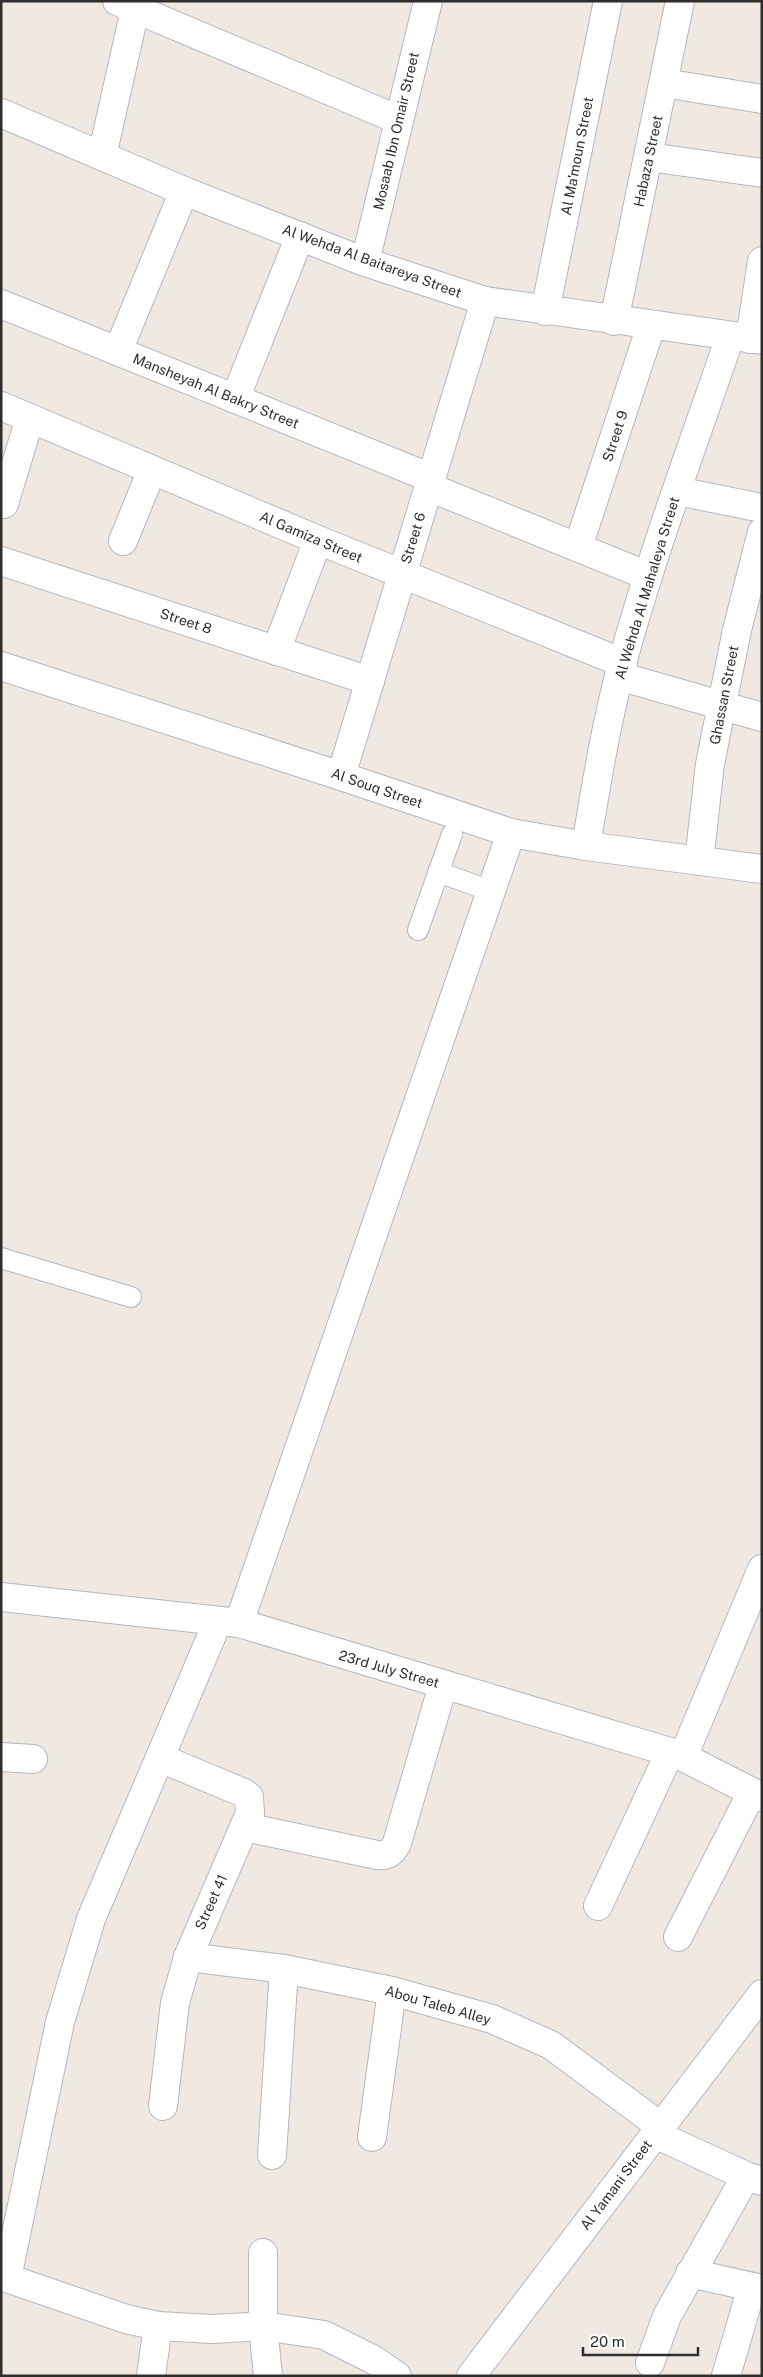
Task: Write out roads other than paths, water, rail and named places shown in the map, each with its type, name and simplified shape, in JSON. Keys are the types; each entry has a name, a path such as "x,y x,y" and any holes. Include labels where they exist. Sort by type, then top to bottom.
{"street":[{"name":"Mosaab Ibn Omair Street","path":"365,262 428,1"},
{"name":"Al Ma'moun Street","path":"545,311 608,1"},
{"name":"Habaza Street","path":"614,321 680,1"},
{"path":"102,156 130,4 399,120"},
{"path":"664,83 762,99"},
{"name":"Al Wehda Al Baitareya Street","path":"1,113 184,191 365,262 485,301 747,339"},
{"path":"649,157 762,173"},
{"path":"118,351 184,191"},
{"path":"235,399 300,236"},
{"name":"Al Wehda Al Mahaleya Street","path":"586,846 602,753 621,669 648,576 677,492 747,339 762,261"},
{"name":"Street 6","path":"341,776 485,301"},
{"name":"Mansheyah Al Bakry Street","path":"1,304 235,399 648,576"},
{"name":"Street 9","path":"578,547 651,326"},
{"name":"Al Gamiza Street","path":"1,406 402,574 621,669 722,706 762,717"},
{"path":"4,504 30,418"},
{"path":"123,541 152,470"},
{"path":"677,492 762,508"},
{"name":"Ghassan Street","path":"699,861 710,764 737,630 762,532"},
{"path":"276,651 318,540"},
{"name":"Street 8","path":"1,561 370,682"},
{"name":"Al Souq Street","path":"1,666 511,833 586,846 762,869"},
{"path":"397,2376 374,2360 324,2335 263,2326 212,2329 158,2326 126,2319 4,2277 56,2040 91,1919 160,1758 229,1622 511,833"},
{"path":"598,1906 677,1755 762,1569"},
{"name":"23rd July Street","path":"1,1597 229,1622 677,1755 757,1795"},
{"path":"246,1827 377,1855 386,1856 393,1851 397,1843 443,1685"},
{"path":"1,1757 33,1760"},
{"name":"Street 41","path":"160,1758 244,1793 249,1797 251,1804 246,1827 209,1904 188,1956 176,2003 163,2106"},
{"path":"678,1937 757,1795"},
{"name":"Abou Taleb Alley","path":"188,1956 284,1969 392,1991 492,2019 551,2046 658,2130 754,2178"},
{"path":"272,2155 284,1969"},
{"path":"372,2137 392,1991"},
{"name":"Al Yamani Street","path":"471,2376 762,1994"},
{"path":"650,2364 667,2316 690,2273 754,2178"},
{"path":"263,2253 263,2326 268,2376"},
{"path":"690,2273 757,2288 726,2376"},
{"path":"151,2376 158,2326"}],"lane":[{"path":"418,930 452,834"},
{"path":"438,872 491,891"},
{"path":"1,1258 131,1297"}]}
